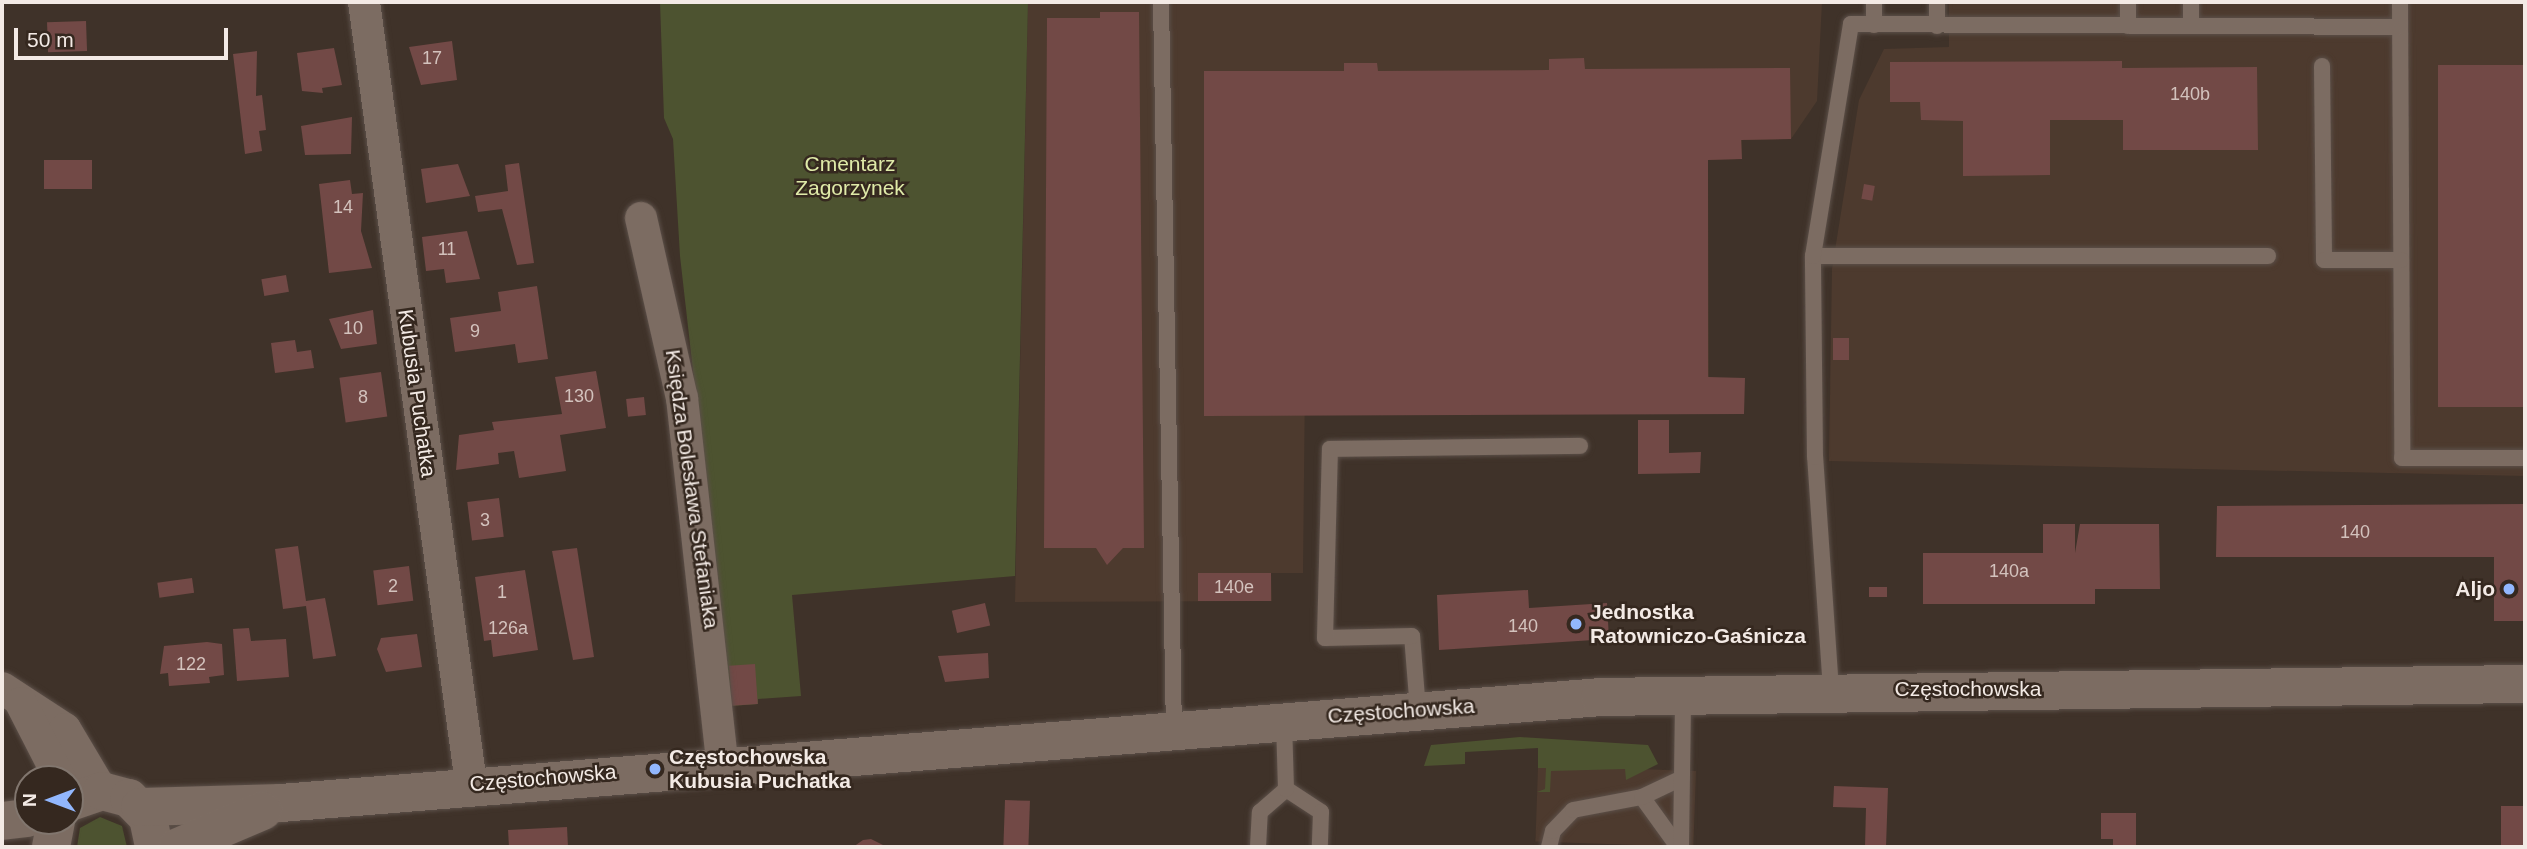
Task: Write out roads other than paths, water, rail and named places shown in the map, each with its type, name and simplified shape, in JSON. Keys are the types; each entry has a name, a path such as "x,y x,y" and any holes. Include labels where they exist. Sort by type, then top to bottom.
{"main road":[{"name":"Częstochowska","path":"140,807 281,803 471,783 722,763 1418,710 1683,693 2525,684"},
{"path":"86,796 140,807 154,847"},
{"name":"Częstochowska","path":"178,847 281,803"}],"street":[{"name":"Kubusia Puchatka","path":"364,2 471,783"},
{"name":"Księdza Bolesława Stefaniaka","path":"641,218 682,398 722,763"},
{"path":"10,693 52,765"},
{"path":"10,693 65,729 86,796"}],"lane":[{"path":"1161,2 1174,729"},
{"path":"1874,2 1874,25"},
{"path":"1937,2 1937,26"},
{"path":"2128,2 2128,26"},
{"path":"2191,2 2191,26"},
{"path":"2400,2 2402,457 2525,458"},
{"path":"1831,690 1815,457 1813,256 1851,24 2400,27"},
{"path":"2322,65 2324,260 2401,260"},
{"path":"1813,256 2268,256"},
{"path":"1418,710 1412,636 1325,638 1330,449 1580,446"},
{"path":"1679,847 1683,693"},
{"path":"1283,720 1286,789"},
{"path":"1549,847 1553,831 1573,810 1642,797 1682,778"},
{"path":"1258,847 1260,812 1286,789"},
{"path":"1286,789 1321,812 1320,847"},
{"path":"1642,797 1679,847"}],"place":[{"name":"Aljo","path":"2509,589"},
{"name":"Jednostka Ratowniczo-Gaśnicza","path":"1576,624"},
{"name":"Częstochowska Kubusia Puchatka","path":"655,769"}],"park label":[{"name":"Cmentarz Zagorzynek","path":"850,176"}]}
